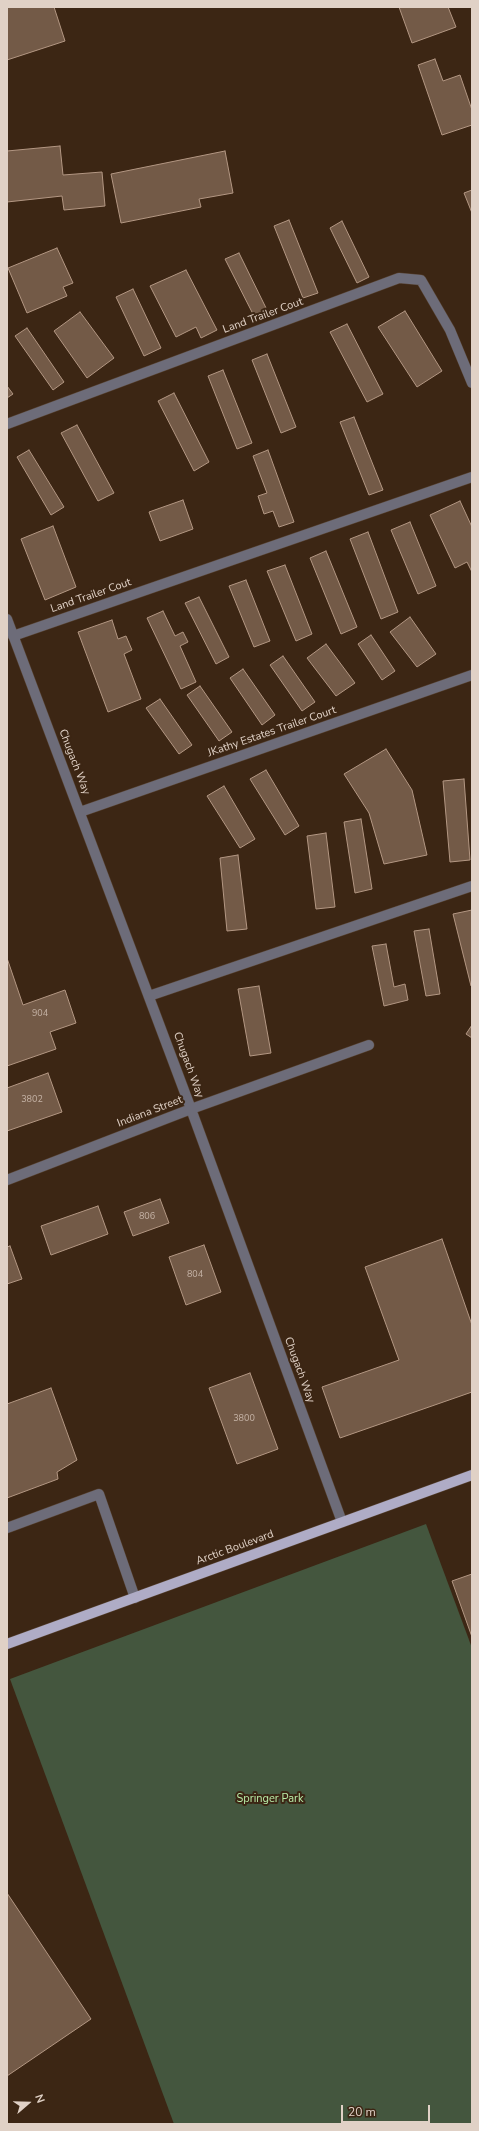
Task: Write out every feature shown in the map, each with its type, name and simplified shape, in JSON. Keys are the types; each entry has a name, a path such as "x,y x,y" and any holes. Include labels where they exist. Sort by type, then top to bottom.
{"main road":[{"name":"Arctic Boulevard","path":"7,1644 472,1475"}],"street":[{"name":"Land Trailer Cout","path":"7,424 399,278 420,280 450,330 472,382"},
{"name":"Land Trailer Cout","path":"13,636 472,477"},
{"name":"Chugach Way","path":"7,619 191,1109 342,1522"},
{"name":"JKathy Estates Trailer Court","path":"80,812 472,675"},
{"path":"149,996 472,886"},
{"name":"Indiana Street","path":"7,1180 191,1109 370,1045"},
{"path":"7,1528 99,1494 135,1598"}],"green space":[{"name":"Springer Park","path":"426,1524 472,1648 472,2124 174,2124 10,1679"}],"building":[{"path":"7,7 54,7 65,41 7,60"},
{"path":"399,7 448,7 456,27 412,43"},
{"path":"435,59 443,81 460,75 472,110 472,125 442,135 418,65"},
{"path":"60,146 63,175 102,172 105,206 64,210 62,196 7,202 7,151"},
{"path":"225,151 233,193 199,199 201,207 121,223 111,174"},
{"path":"472,190 472,213 464,193"},
{"path":"289,220 318,293 303,298 274,226"},
{"path":"342,221 369,277 357,283 330,228"},
{"path":"57,248 73,283 63,287 67,296 27,313 8,268"},
{"path":"239,253 268,312 255,318 225,259"},
{"path":"186,270 217,330 201,338 196,327 176,337 150,286"},
{"path":"133,289 161,348 144,356 116,297"},
{"path":"405,311 442,371 417,387 378,327"},
{"path":"80,312 114,358 87,378 54,331"},
{"path":"347,324 383,394 367,402 330,332"},
{"path":"27,328 64,382 53,390 15,336"},
{"path":"267,354 296,427 281,433 252,360"},
{"path":"223,370 252,443 237,449 208,376"},
{"path":"7,386 13,394 7,398"},
{"path":"174,393 209,462 194,471 158,401"},
{"path":"354,417 383,490 369,495 340,422"},
{"path":"77,425 114,493 98,501 61,433"},
{"path":"29,450 64,507 51,515 17,457"},
{"path":"268,450 294,522 279,527 273,511 264,514 258,496 267,493 253,456"},
{"path":"183,500 193,529 160,541 149,512"},
{"path":"460,501 472,527 472,572 467,562 455,568 430,515"},
{"path":"410,522 436,586 418,594 391,530"},
{"path":"53,526 76,587 45,600 21,539"},
{"path":"368,532 398,612 381,619 350,539"},
{"path":"326,551 357,627 341,634 310,558"},
{"path":"285,565 312,634 296,641 267,571"},
{"path":"246,580 270,641 254,647 229,586"},
{"path":"199,597 229,657 216,664 185,603"},
{"path":"163,611 175,636 183,632 188,642 180,646 196,682 181,689 147,618"},
{"path":"410,617 436,654 417,667 390,632"},
{"path":"112,620 118,639 126,636 132,650 124,654 141,699 108,712 78,632"},
{"path":"371,635 395,671 382,680 358,644"},
{"path":"326,644 355,683 336,696 307,658"},
{"path":"283,656 315,702 302,711 270,665"},
{"path":"243,669 275,715 262,725 230,678"},
{"path":"200,686 232,732 219,741 187,695"},
{"path":"160,699 192,745 179,754 146,708"},
{"path":"386,749 412,790 427,855 384,864 369,813 344,774"},
{"path":"266,770 299,826 285,835 250,779"},
{"path":"464,779 470,860 450,862 443,781"},
{"path":"224,786 255,839 240,848 207,796"},
{"path":"361,819 372,889 355,893 344,822"},
{"path":"326,833 335,907 316,909 307,836"},
{"path":"238,855 247,929 227,931 220,858"},
{"path":"472,910 472,985 471,986 453,914"},
{"path":"429,929 440,994 426,996 414,931"},
{"path":"386,944 394,987 405,984 408,1000 384,1006 372,946"},
{"path":"7,958 23,1005 65,990 76,1023 50,1032 56,1049 7,1066"},
{"path":"259,986 271,1053 250,1056 238,989"},
{"path":"472,1025 472,1038 466,1034"},
{"path":"48,1073 62,1112 7,1131 7,1088"},
{"path":"160,1199 169,1223 133,1236 124,1212"},
{"path":"98,1206 108,1234 51,1255 41,1226"},
{"path":"442,1239 472,1325 472,1392 340,1438 322,1387 399,1360 365,1267"},
{"path":"204,1245 221,1292 186,1305 169,1257"},
{"path":"10,1246 22,1279 7,1284 7,1247"},
{"path":"250,1373 278,1449 237,1464 209,1388"},
{"path":"51,1388 77,1460 57,1472 58,1479 7,1498 7,1404"},
{"path":"472,1574 472,1637 452,1581"},
{"path":"7,1893 91,2019 7,2076"}]}
